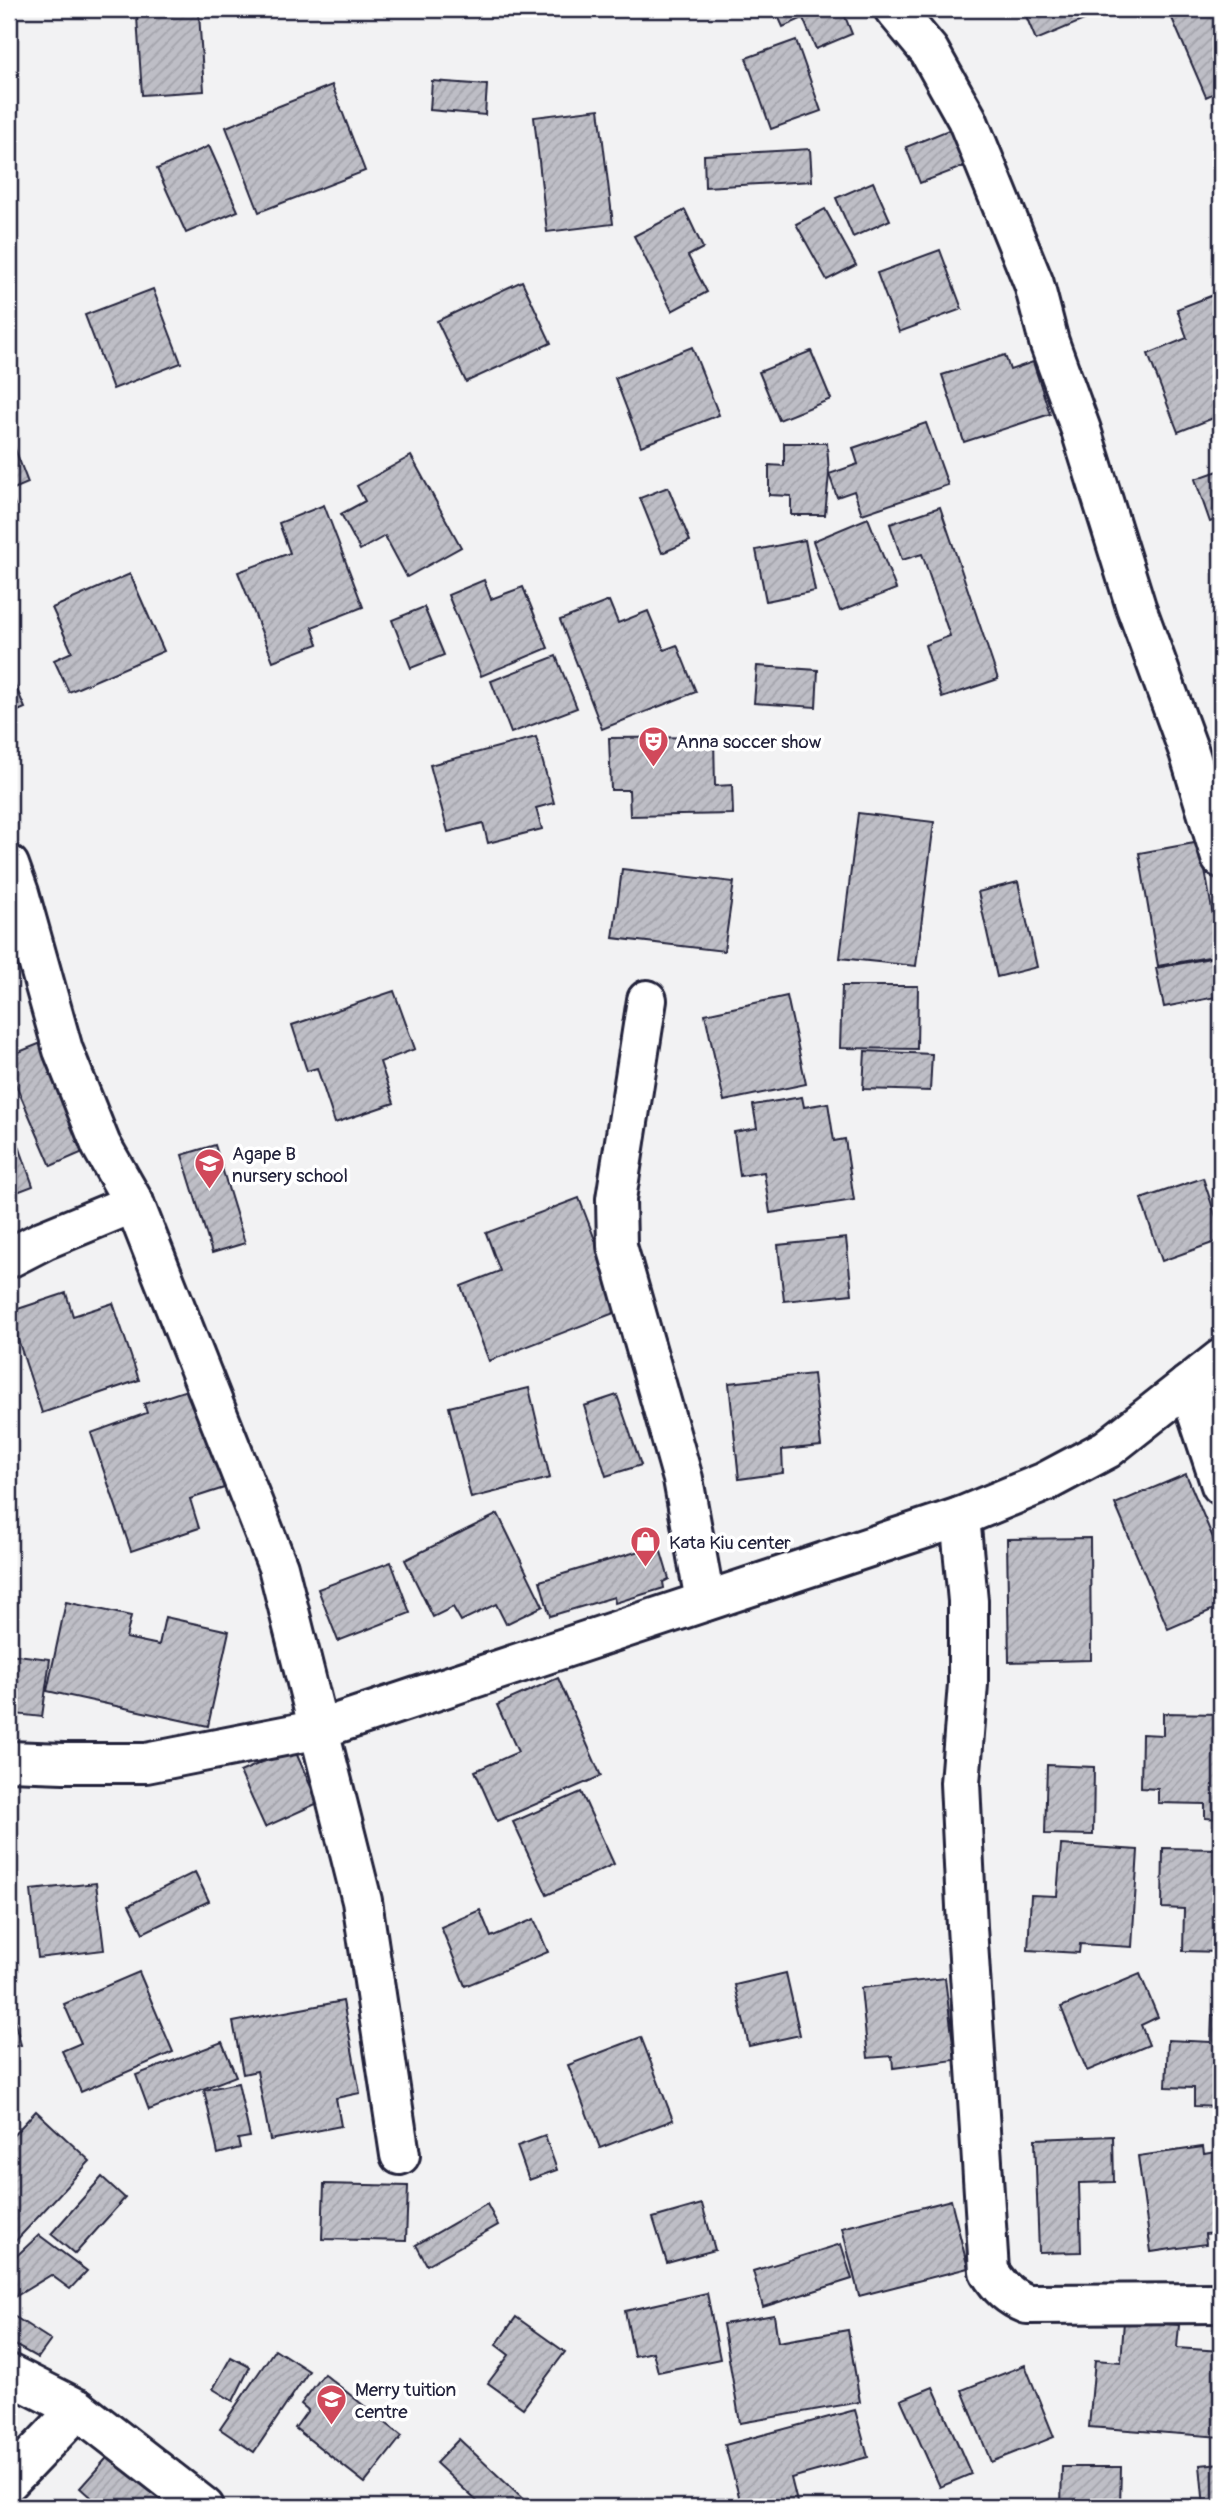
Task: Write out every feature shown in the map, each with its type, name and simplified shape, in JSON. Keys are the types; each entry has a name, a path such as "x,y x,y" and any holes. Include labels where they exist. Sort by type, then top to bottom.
{"street":[{"path":"894,9 929,51 967,119 1034,284 1049,342 1081,430 1136,607 1189,752 1221,858"},
{"path":"9,865 63,1050 101,1145 134,1203 278,1567 362,1901 400,2155"},
{"path":"647,1000 616,1199 617,1247 683,1479 705,1601"},
{"path":"9,1258 44,1240 134,1203"},
{"path":"9,1761 146,1762 320,1729 960,1517 1045,1482 1107,1448 1221,1359"},
{"path":"1188,1385 1221,1485"},
{"path":"960,1517 968,1601 968,1684 960,1783 989,2271 998,2285 1014,2299 1027,2304 1221,2302"},
{"path":"9,2374 78,2409 204,2507"},
{"path":"9,2481 78,2409"}],"building":[{"path":"775,9 842,9 852,34 816,49 803,18 783,27"},
{"path":"1023,9 1100,9 1101,13 1036,40"},
{"path":"1168,9 1221,9 1221,90 1206,97"},
{"path":"199,13 204,91 142,95 137,17"},
{"path":"796,40 821,111 771,129 746,58"},
{"path":"432,81 487,85 485,115 430,110"},
{"path":"332,85 365,171 259,212 226,127"},
{"path":"599,109 613,224 547,232 534,117"},
{"path":"951,129 965,166 920,183 906,147"},
{"path":"209,146 238,211 186,233 157,169"},
{"path":"810,149 812,181 705,187 704,155"},
{"path":"873,182 890,220 853,237 836,198"},
{"path":"825,209 856,265 827,280 796,224"},
{"path":"685,210 703,248 688,256 707,292 672,311 634,236"},
{"path":"940,250 962,309 899,332 877,273"},
{"path":"522,281 551,343 466,382 437,321"},
{"path":"153,289 181,363 113,389 85,315"},
{"path":"1221,292 1221,415 1178,432 1148,354 1187,338 1177,309"},
{"path":"692,347 719,415 641,446 615,378"},
{"path":"811,351 831,399 779,420 759,372"},
{"path":"1005,355 1010,370 1033,362 1050,414 964,442 942,375"},
{"path":"926,423 948,485 862,514 854,491 837,497 829,474 858,464 853,448"},
{"path":"9,433 28,483 9,491"},
{"path":"784,443 827,443 829,474 825,515 791,515 791,496 769,495 769,465 784,466"},
{"path":"411,456 461,547 407,577 385,536 360,550 341,514 365,501 357,486"},
{"path":"1221,470 1221,518 1210,522 1195,479"},
{"path":"668,487 690,541 662,553 640,498"},
{"path":"9,491 15,505 9,507"},
{"path":"324,505 363,607 312,627 318,644 273,661 238,572 290,553 279,523"},
{"path":"940,507 998,679 942,698 925,645 950,636 922,554 902,560 890,524"},
{"path":"868,518 896,589 840,611 813,541"},
{"path":"805,540 815,591 766,601 756,550"},
{"path":"130,574 164,651 69,692 54,660 72,652 52,608"},
{"path":"484,580 491,599 523,587 548,648 481,676 448,595"},
{"path":"609,601 618,623 648,611 664,650 677,645 696,692 602,729 560,620"},
{"path":"424,607 444,655 411,668 392,620"},
{"path":"556,656 577,708 511,733 491,681"},
{"path":"757,666 818,670 816,707 754,703"},
{"path":"9,671 25,708 9,715"},
{"path":"536,737 554,803 536,808 542,829 488,843 483,823 448,832 430,765"},
{"path":"714,737 715,786 732,785 733,814 630,816 629,790 611,790 609,738"},
{"path":"858,813 934,822 916,966 840,958"},
{"path":"1200,842 1220,955 1158,966 1139,853"},
{"path":"622,869 734,882 724,951 613,938"},
{"path":"1018,882 1037,967 997,977 978,892"},
{"path":"1221,956 1221,996 1164,1007 1156,968"},
{"path":"842,986 918,986 917,1049 840,1048"},
{"path":"394,991 415,1049 380,1062 394,1103 335,1123 317,1068 307,1071 292,1025"},
{"path":"787,996 806,1084 724,1101 705,1014"},
{"path":"51,1039 97,1146 51,1166 9,1069 9,1056"},
{"path":"865,1051 932,1054 930,1091 863,1089"},
{"path":"802,1097 804,1107 828,1103 834,1141 845,1139 854,1200 770,1213 764,1172 740,1176 734,1132 757,1128 753,1105"},
{"path":"9,1117 33,1186 9,1195"},
{"path":"215,1145 245,1243 212,1253 182,1155"},
{"path":"1203,1178 1221,1232 1221,1240 1162,1261 1141,1199"},
{"path":"579,1198 622,1310 489,1361 461,1286 500,1271 486,1233"},
{"path":"846,1238 852,1294 784,1301 778,1245"},
{"path":"66,1293 73,1316 113,1303 139,1380 42,1413 9,1312"},
{"path":"813,1374 821,1446 782,1450 783,1473 739,1479 729,1383"},
{"path":"529,1388 550,1478 471,1498 449,1407"},
{"path":"190,1389 224,1488 190,1499 199,1528 131,1551 91,1433 147,1413 144,1404"},
{"path":"617,1395 641,1465 606,1476 584,1406"},
{"path":"1186,1474 1221,1557 1221,1606 1168,1629 1115,1504"},
{"path":"498,1514 543,1606 506,1624 496,1604 461,1621 453,1607 433,1617 405,1560"},
{"path":"1090,1538 1091,1660 1009,1662 1007,1539"},
{"path":"659,1545 669,1579 663,1582 664,1588 615,1603 614,1597 550,1616 540,1581"},
{"path":"391,1562 410,1613 338,1641 318,1589"},
{"path":"66,1602 131,1616 126,1638 159,1645 165,1617 229,1631 208,1726 47,1691"},
{"path":"9,1654 50,1659 42,1717 16,1714 14,1729 9,1728"},
{"path":"558,1678 601,1776 497,1821 475,1771 518,1752 497,1705"},
{"path":"1163,1713 1221,1714 1221,1819 1205,1818 1205,1804 1158,1803 1158,1789 1141,1788 1142,1734 1163,1735"},
{"path":"294,1748 318,1803 265,1827 240,1772"},
{"path":"1047,1765 1094,1767 1093,1835 1045,1834"},
{"path":"581,1792 614,1864 547,1895 513,1822"},
{"path":"1061,1845 1138,1850 1132,1947 1080,1944 1079,1953 1028,1950 1031,1895 1057,1896"},
{"path":"1163,1848 1221,1849 1221,1952 1183,1951 1184,1909 1162,1908"},
{"path":"195,1872 209,1901 143,1933 129,1905"},
{"path":"96,1883 104,1950 38,1958 31,1890"},
{"path":"480,1910 491,1937 534,1919 548,1952 465,1986 441,1927"},
{"path":"139,1972 173,2052 81,2092 62,2051 81,2043 64,2004"},
{"path":"786,1973 800,2035 749,2046 735,1985"},
{"path":"1140,1974 1158,2017 1141,2025 1149,2045 1087,2071 1061,2007"},
{"path":"945,1978 955,2060 893,2068 892,2056 868,2058 861,1988"},
{"path":"9,2001 21,2045 9,2048"},
{"path":"343,2001 360,2093 336,2098 341,2126 270,2140 257,2071 243,2074 233,2022"},
{"path":"1212,2015 1221,2015 1221,2107 1194,2106 1194,2088 1166,2087 1168,2040 1211,2042"},
{"path":"641,2037 673,2120 600,2148 568,2065"},
{"path":"222,2042 236,2076 149,2110 136,2075"},
{"path":"238,2083 250,2137 238,2139 240,2148 218,2154 204,2090"},
{"path":"36,2111 90,2161 13,2244 9,2241 9,2140"},
{"path":"545,2136 557,2170 529,2180 517,2146"},
{"path":"1113,2136 1114,2182 1079,2183 1081,2252 1039,2253 1035,2139"},
{"path":"1203,2147 1204,2154 1221,2151 1221,2232 1205,2234 1206,2244 1151,2252 1138,2156"},
{"path":"102,2177 125,2198 75,2254 51,2234"},
{"path":"324,2184 408,2186 406,2241 322,2239"},
{"path":"951,2200 968,2268 859,2296 842,2228"},
{"path":"487,2204 498,2225 427,2265 416,2245"},
{"path":"702,2204 715,2250 667,2263 653,2218"},
{"path":"39,2235 87,2271 70,2289 51,2275 13,2298 9,2293 9,2263"},
{"path":"841,2244 852,2279 763,2307 753,2271"},
{"path":"707,2293 720,2359 658,2372 653,2352 634,2356 625,2311"},
{"path":"9,2313 51,2340 38,2358 9,2342"},
{"path":"774,2315 778,2342 848,2330 860,2402 740,2423 723,2324"},
{"path":"516,2317 565,2352 523,2408 488,2383 509,2355 496,2345"},
{"path":"1124,2321 1179,2325 1177,2348 1221,2351 1221,2437 1089,2427 1095,2360 1121,2362"},
{"path":"275,2349 309,2371 254,2452 220,2429"},
{"path":"231,2357 250,2367 233,2401 213,2389"},
{"path":"1025,2365 1054,2437 991,2462 962,2390"},
{"path":"324,2374 402,2436 365,2483 295,2428 308,2410 301,2404"},
{"path":"933,2387 971,2474 940,2487 901,2400"},
{"path":"855,2410 868,2457 791,2478 798,2506 742,2507 725,2445"},
{"path":"459,2439 526,2502 522,2507 483,2507 436,2463"},
{"path":"113,2451 169,2501 164,2507 101,2507 80,2488"},
{"path":"1221,2463 1221,2507 1204,2507 1200,2465"},
{"path":"1062,2467 1121,2467 1120,2507 1061,2507"}],"place":[{"name":"Anna soccer show","path":"653,768"},
{"name":"Agape B nursery school","path":"209,1191"},
{"name":"Kata Kiu center","path":"646,1569"},
{"name":"Merry tuition centre","path":"332,2427"}]}
